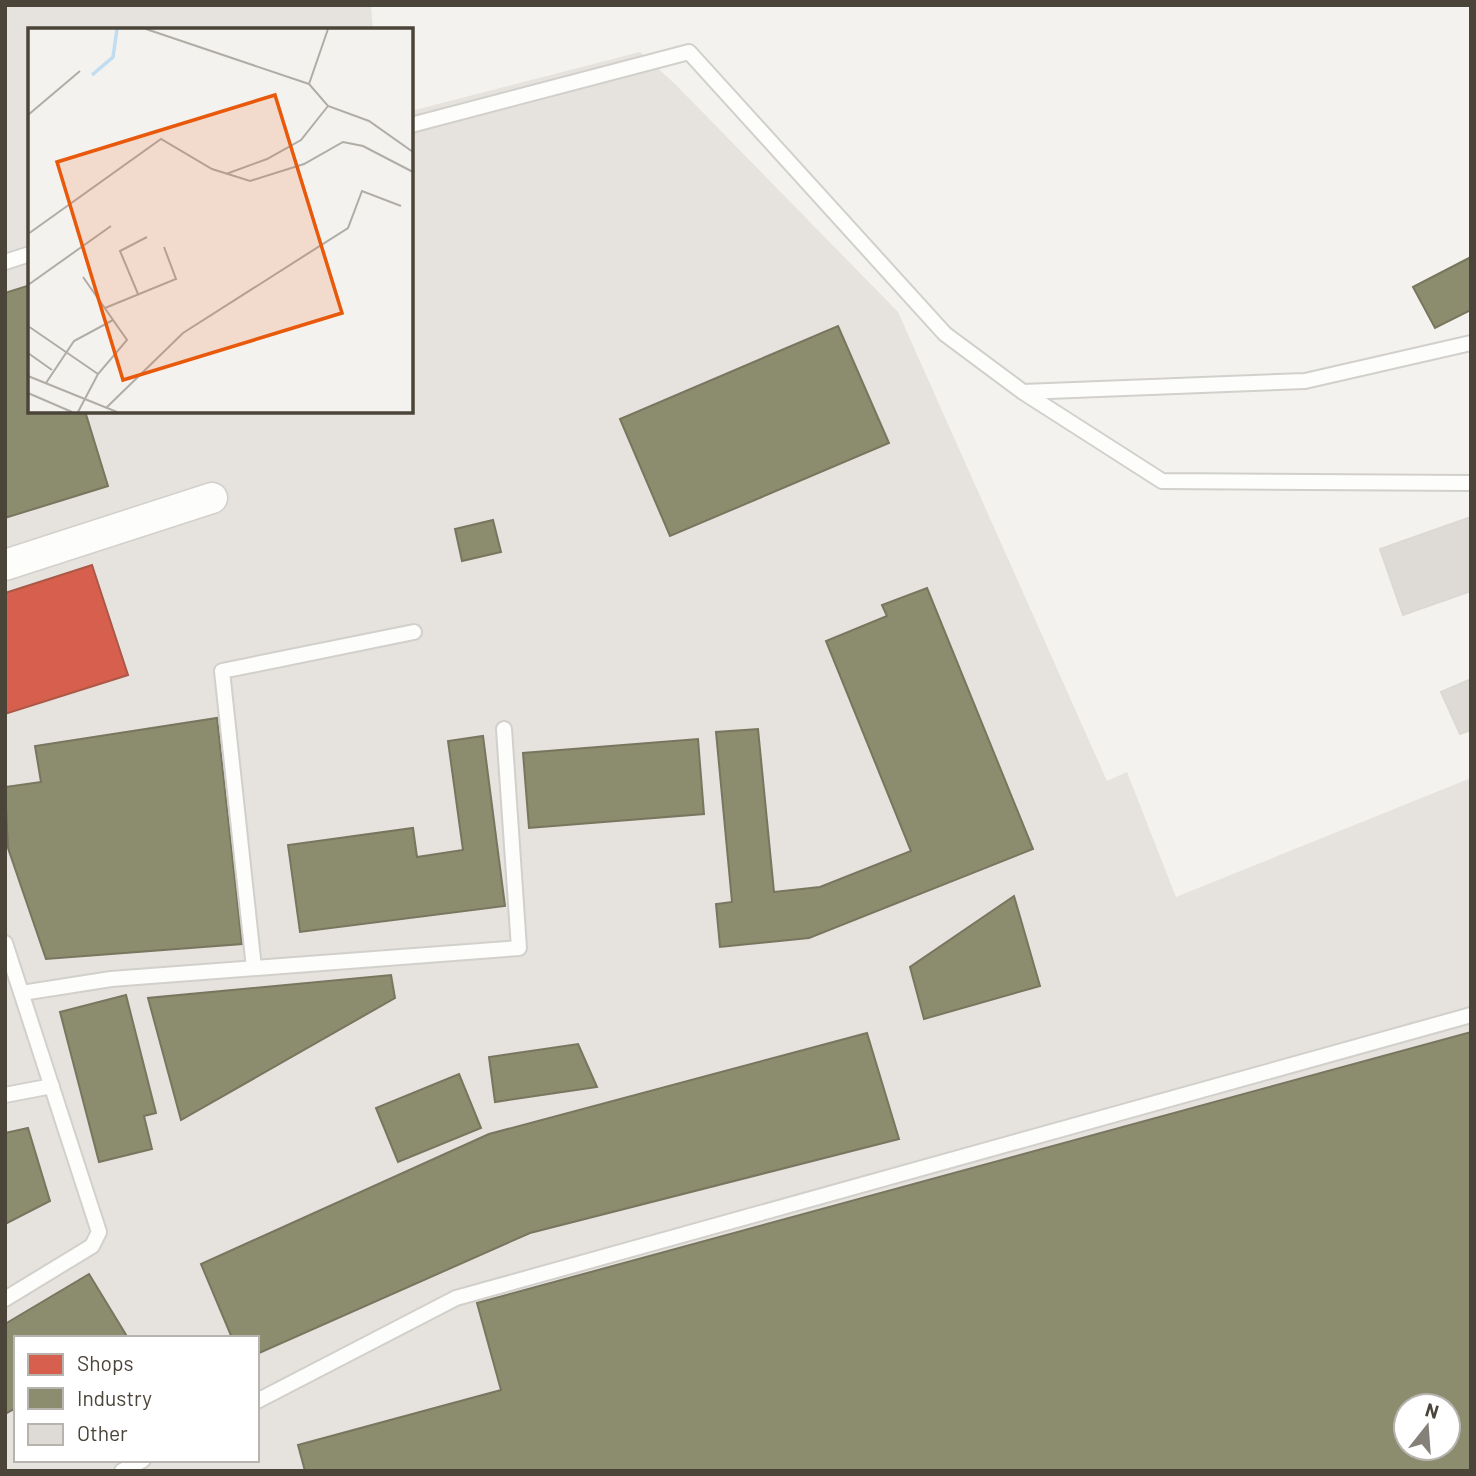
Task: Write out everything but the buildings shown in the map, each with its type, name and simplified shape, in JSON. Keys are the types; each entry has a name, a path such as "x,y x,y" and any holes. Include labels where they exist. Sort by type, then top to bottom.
{"street":[{"path":"5,565 212,498"}],"lane":[{"path":"413,124 689,52 945,334 1023,392 1162,481 1471,483"},
{"path":"5,262 28,255"},
{"path":"1023,392 1306,381 1471,343"},
{"path":"254,968 222,671 414,632"},
{"path":"22,993 111,979 519,948 504,729"},
{"path":"5,943 99,1233 92,1246 5,1299"},
{"path":"259,1400 456,1298 1471,1015"},
{"path":"5,1095 52,1086"},
{"path":"122,1471 139,1462"}],"shaded area":[{"path":"5,5 371,5 373,28 28,28 28,413 413,413 413,110 640,52 675,84 898,312 1107,781 1127,772 1176,897 1471,778 1471,1471 5,1471"}]}
